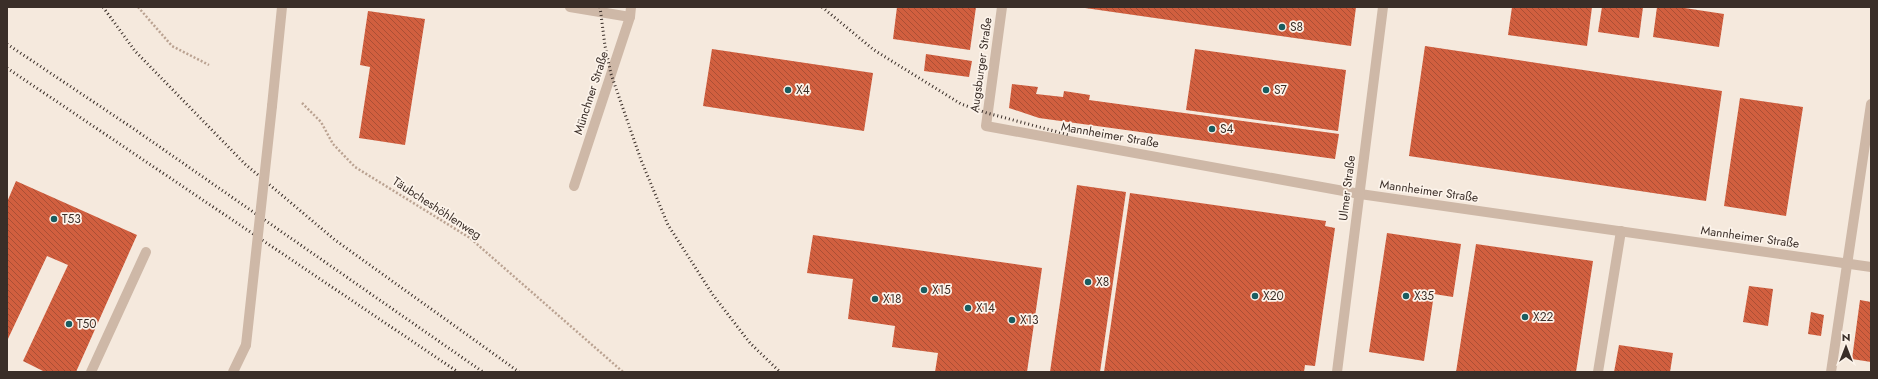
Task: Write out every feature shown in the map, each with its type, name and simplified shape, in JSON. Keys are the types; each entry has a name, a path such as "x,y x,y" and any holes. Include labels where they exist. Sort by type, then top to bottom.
{"lane":[{"path":"233,372 246,344 282,7"},
{"path":"570,7 630,18"},
{"name":"Münchner Straße","path":"574,186 630,18 631,7"},
{"name":"Augsburger Straße","path":"986,126 1002,7"},
{"name":"Ulmer Straße","path":"1337,372 1383,7"},
{"path":"1830,372 1871,104"},
{"name":"Mannheimer Straße","path":"986,126 1360,194 1871,267"},
{"path":"1598,372 1621,231"},
{"path":"91,372 146,252"}],"path":[{"path":"138,7 172,46 209,65"},
{"name":"Täubcheshöhlenweg","path":"302,103 322,122 333,144 356,167 470,238 623,372"}],"building":[{"path":"897,7 976,7 970,50 893,39"},
{"name":"S8","path":"1078,7 1356,7 1351,46"},
{"path":"1512,7 1592,7 1587,46 1508,35"},
{"path":"1602,7 1643,7 1639,38 1598,32"},
{"path":"1657,7 1678,7 1724,14 1719,47 1653,37"},
{"path":"368,11 425,19 405,145 359,138 370,67 360,65"},
{"path":"1425,46 1722,91 1706,201 1409,156"},
{"name":"X4","path":"712,49 873,73 864,131 703,106"},
{"name":"S7","path":"1195,49 1346,70 1338,131 1186,110"},
{"path":"926,54 972,61 969,77 924,71"},
{"name":"S4","path":"1012,84 1038,87 1036,94 1063,97 1064,91 1090,95 1089,100 1339,134 1335,159 1039,118 1009,108"},
{"path":"1740,98 1803,107 1786,216 1724,206"},
{"path":"16,181 137,235 76,372 45,372 23,361 68,265 47,256 7,341 7,202"},
{"name":"X8","path":"1077,185 1126,192 1100,372 1050,372"},
{"path":"1130,193 1326,221 1325,226 1335,228 1315,366 1305,365 1304,372 1104,372"},
{"name":"X35","path":"1387,233 1461,244 1453,297 1434,294 1424,361 1369,352"},
{"path":"813,235 1042,268 1027,372 935,372 938,353 892,347 895,326 848,319 853,279 807,273"},
{"name":"X22","path":"1476,244 1593,261 1576,372 1456,372"},
{"path":"1749,286 1773,289 1768,326 1743,322"},
{"path":"1860,300 1871,302 1871,362 1852,359"},
{"path":"1811,312 1824,315 1821,336 1808,334"},
{"path":"1619,345 1673,353 1670,372 1614,372"}],"railway":[{"path":"103,7 135,51 245,164 335,240 519,372"},
{"path":"600,7 605,46 611,74 641,160 668,225 713,295 750,343 780,372"},
{"path":"822,7 874,50 961,104 987,113 1069,135"},
{"path":"7,44 134,129 483,372"},
{"path":"7,68 458,372"}],"place":[{"name":"S8","path":"1282,27"},
{"name":"X4","path":"788,90"},
{"name":"S7","path":"1266,90"},
{"name":"S4","path":"1212,129"},
{"name":"T53","path":"54,219"},
{"name":"X8","path":"1088,282"},
{"name":"X15","path":"924,290"},
{"name":"X20","path":"1255,296"},
{"name":"X35","path":"1406,296"},
{"name":"X18","path":"875,299"},
{"name":"X14","path":"968,308"},
{"name":"X22","path":"1525,317"},
{"name":"X13","path":"1012,320"},
{"name":"T50","path":"69,324"}]}
